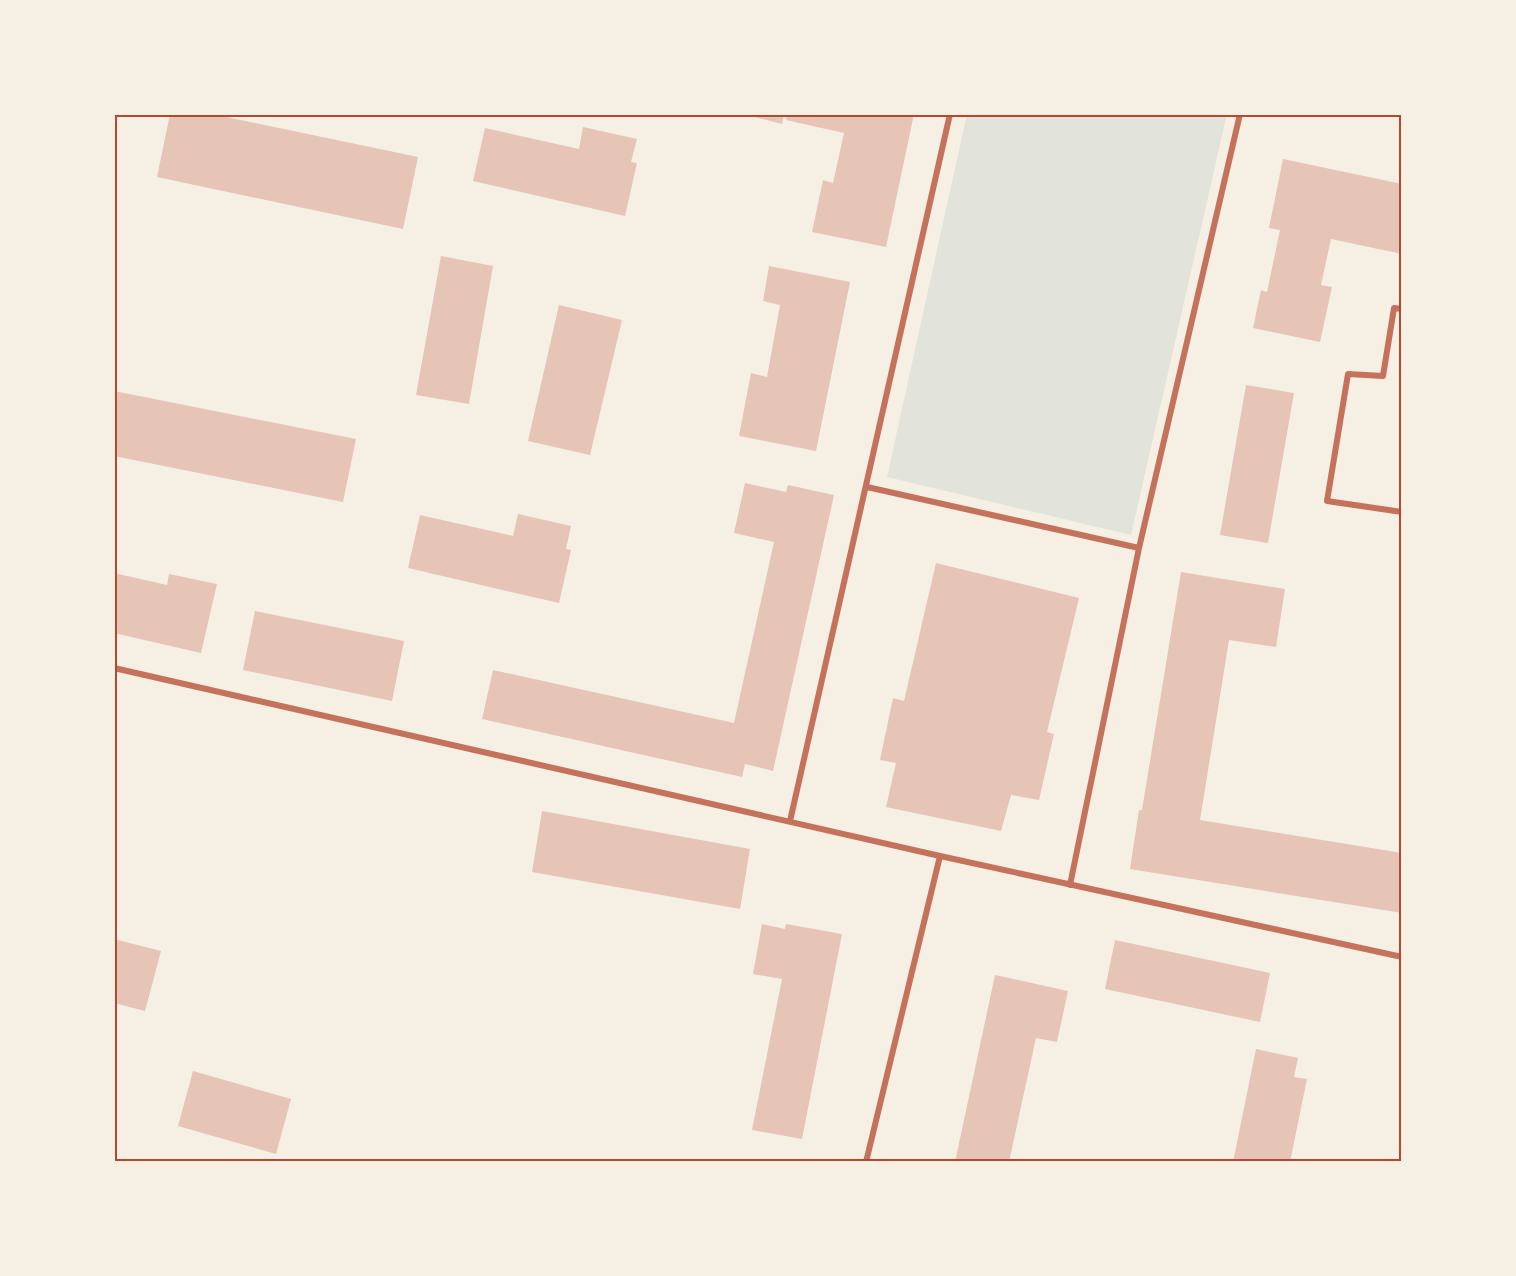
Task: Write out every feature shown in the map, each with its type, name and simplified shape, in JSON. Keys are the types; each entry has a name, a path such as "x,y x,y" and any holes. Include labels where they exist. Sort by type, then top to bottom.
{"street":[{"path":"790,821 950,114"},
{"path":"1070,885 1139,548 1240,114"},
{"path":"1402,309 1394,308 1383,376 1348,374 1327,501 1402,512"},
{"path":"867,488 1139,548"},
{"path":"114,668 940,856 1402,957"},
{"path":"866,1162 940,856"}],"shaded area":[{"path":"967,114 1227,114 1131,535 887,477"}],"building":[{"path":"170,114 212,114 418,157 403,229 157,177"},
{"path":"743,114 784,114 782,124"},
{"path":"787,114 914,114 886,247 812,232 823,180 833,183 844,133 786,120"},
{"path":"583,127 637,139 631,162 637,163 625,216 473,181 485,128 579,149"},
{"path":"1283,159 1402,184 1402,254 1331,239 1321,285 1332,287 1320,342 1253,328 1261,290 1267,292 1280,230 1269,228"},
{"path":"441,256 493,266 469,404 416,395"},
{"path":"769,266 850,282 816,451 739,436 751,373 767,377 780,305 763,301"},
{"path":"559,305 622,320 590,455 528,441"},
{"path":"1246,385 1294,393 1268,543 1220,535"},
{"path":"114,391 356,439 343,502 114,456"},
{"path":"745,483 786,492 788,485 834,495 773,771 745,764 742,777 482,719 493,670 734,723 774,542 734,533"},
{"path":"518,514 571,526 566,549 571,550 559,603 408,568 420,515 513,536"},
{"path":"936,563 1079,598 1047,732 1054,734 1039,800 1011,795 1001,831 886,807 896,763 880,760 893,698 904,701"},
{"path":"1181,572 1285,589 1276,647 1229,640 1200,820 1402,853 1402,913 1130,869 1139,810 1142,810"},
{"path":"114,573 167,585 169,574 217,584 201,653 114,633"},
{"path":"255,611 404,641 392,701 243,670"},
{"path":"542,811 750,849 740,909 532,872"},
{"path":"762,924 785,929 786,924 842,934 802,1139 752,1130 782,979 753,974"},
{"path":"114,939 161,951 145,1011 114,1003"},
{"path":"1115,940 1270,973 1260,1022 1105,989"},
{"path":"995,975 1068,991 1057,1042 1036,1038 1009,1162 955,1162"},
{"path":"1256,1049 1298,1058 1294,1077 1307,1079 1290,1162 1233,1162"},
{"path":"193,1071 291,1099 276,1154 178,1126"}]}
